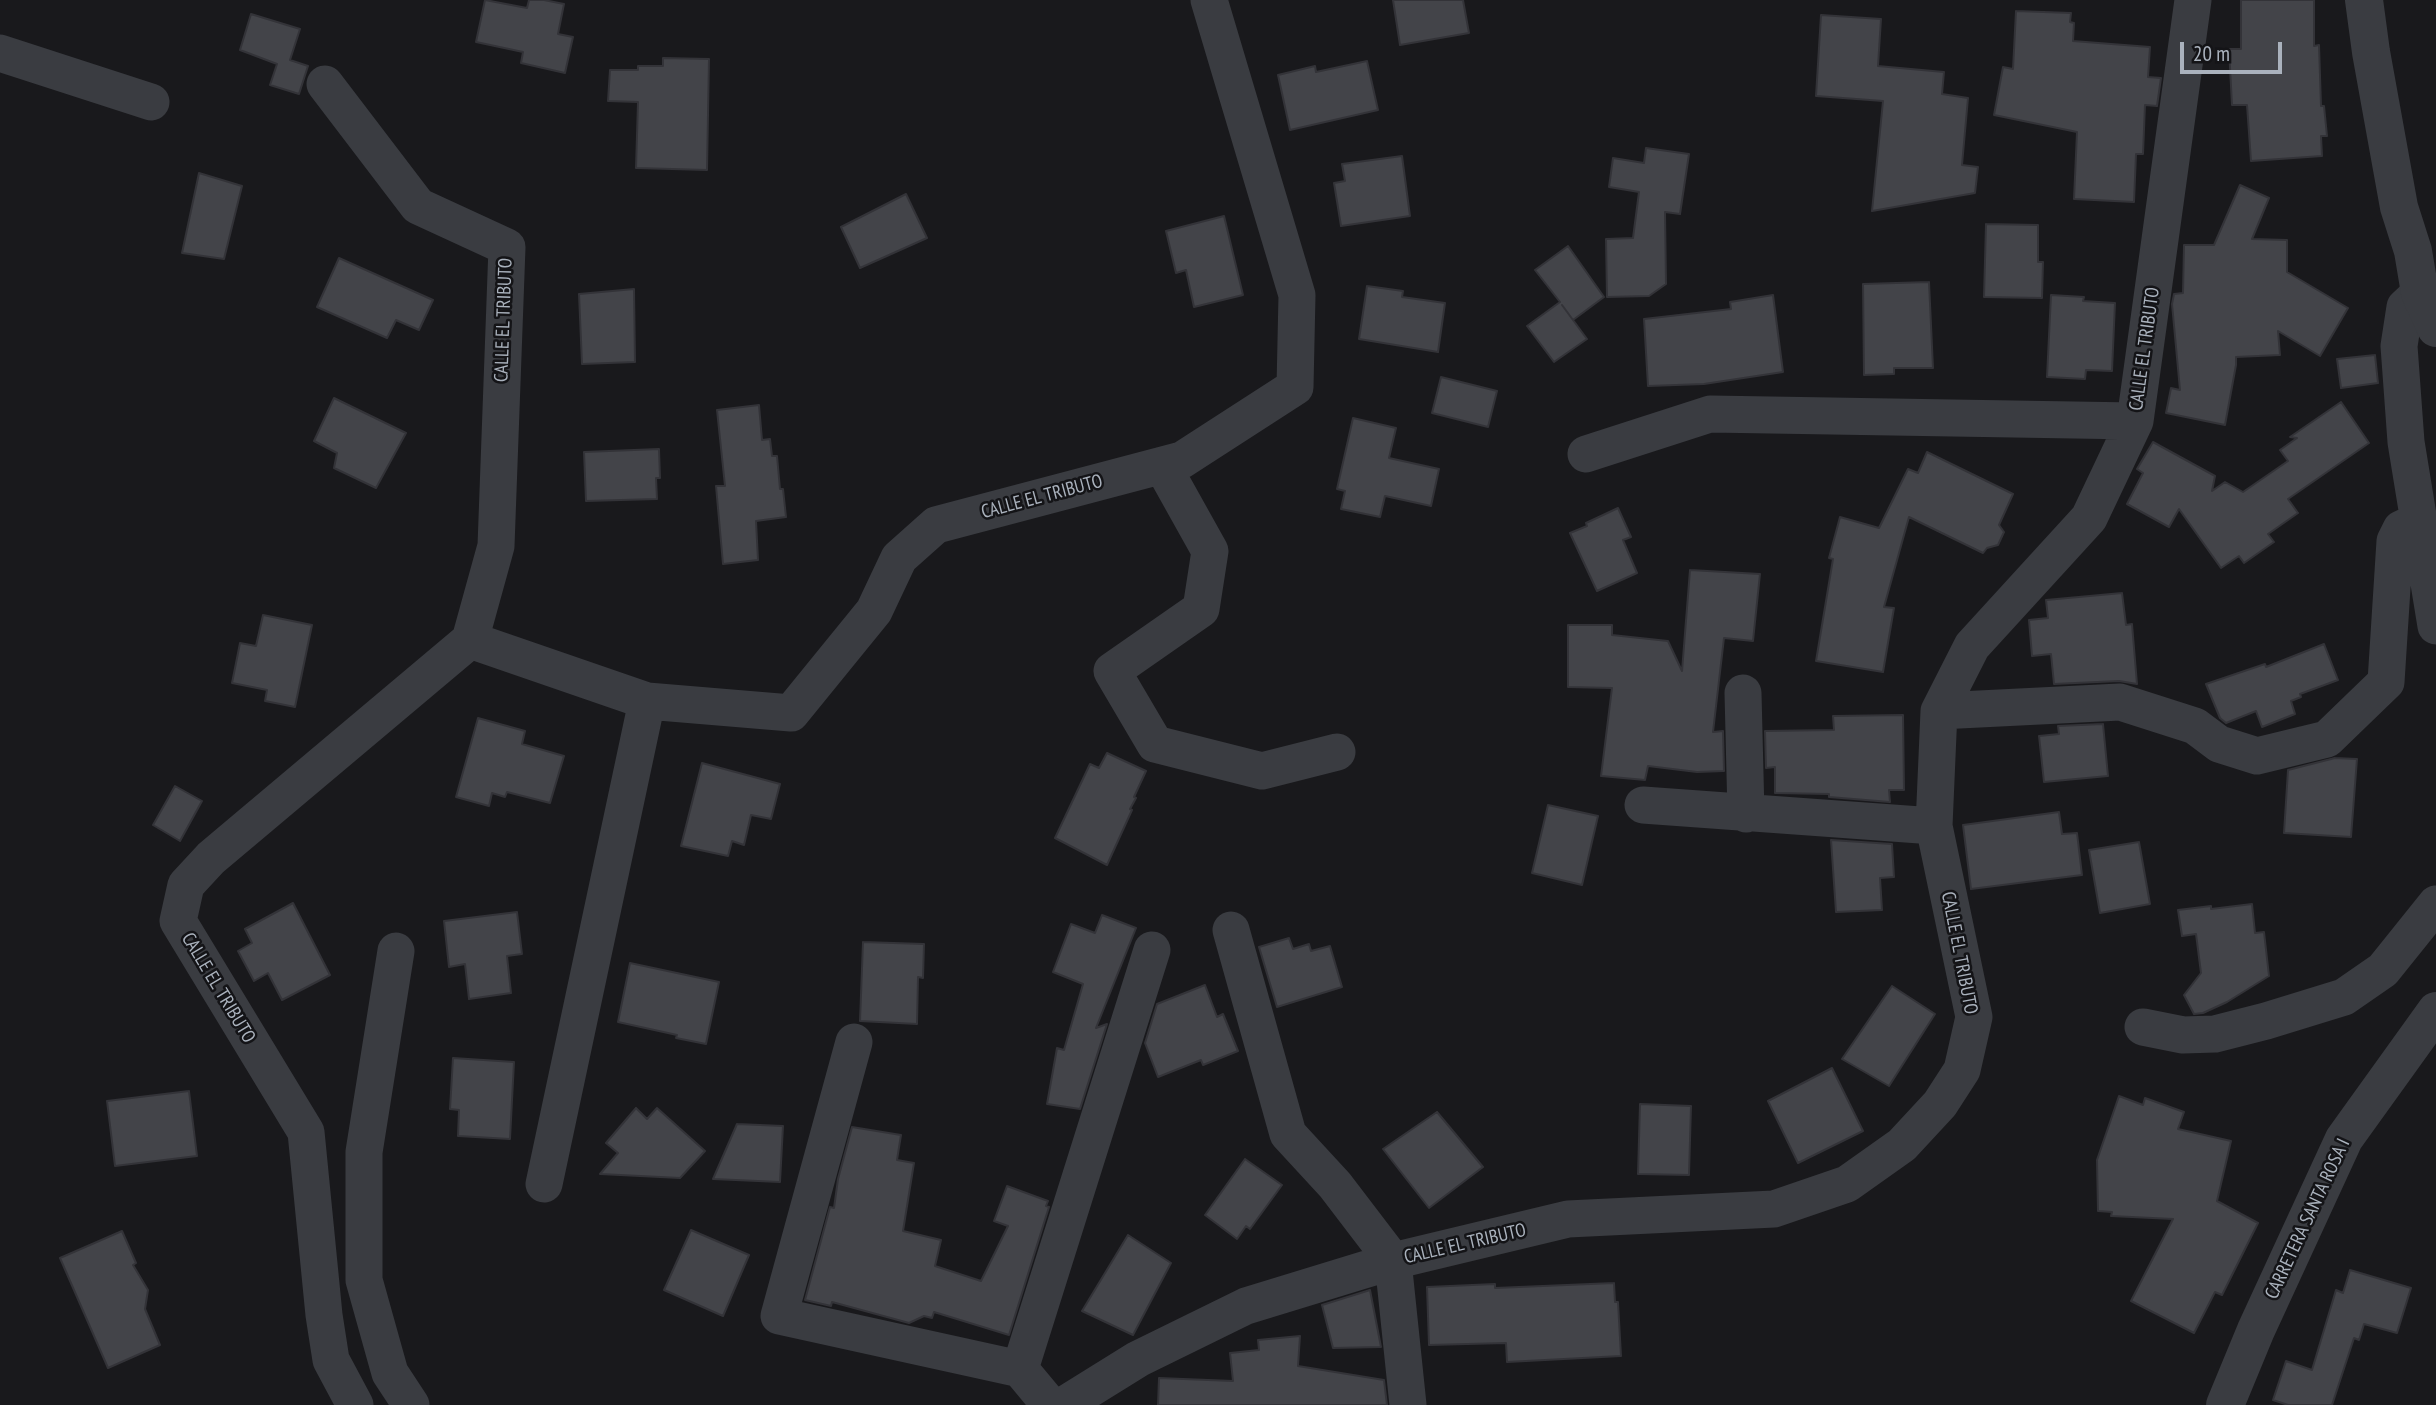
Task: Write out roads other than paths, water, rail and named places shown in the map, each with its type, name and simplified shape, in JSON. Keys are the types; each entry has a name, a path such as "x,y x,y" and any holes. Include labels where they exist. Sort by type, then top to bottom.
{"street":[{"name":"CALLE EL TRIBUTO","path":"470,640 647,701 791,713 874,611 900,558 936,525 1182,460 1294,387 1297,295 1209,0"},
{"name":"CALLE EL TRIBUTO","path":"1064,1405 1138,1359 1246,1306 1393,1261 1568,1219 1774,1209 1847,1184 1902,1145 1940,1104 1962,1070 1974,1017 1934,826 1939,711 1972,646 2089,518 2135,421 2193,0"},
{"path":"2364,0 2399,207 2428,279 2436,328"},
{"path":"0,53 151,102"},
{"name":"CALLE EL TRIBUTO","path":"325,84 418,206 507,247 496,546 470,640 211,858 186,885 178,921 306,1132 331,1360 355,1405"},
{"path":"2428,279 2405,307 2399,346 2406,442 2436,626"},
{"path":"1586,454 1710,414 2135,421"},
{"path":"1163,465 1210,551 1201,609 1112,671 1155,744 1262,771 1336,752"},
{"path":"1939,711 2120,702 2194,726 2219,744 2257,756 2327,739 2386,682 2395,541 2401,529 2420,520"},
{"path":"1744,693 1746,814"},
{"path":"544,1184 647,701"},
{"path":"1643,805 1934,826"},
{"path":"2143,1027 2183,1035 2215,1034 2344,997 2383,970 2436,904"},
{"path":"1231,930 1288,1134 1335,1185 1393,1261 1408,1405"},
{"path":"1020,1369 1152,950"},
{"path":"396,951 364,1152 364,1280 390,1373 411,1405"},
{"name":"CARRETERA SANTA ROSA I","path":"2225,1405 2256,1330 2344,1139 2436,1011"},
{"path":"854,1042 779,1316 1020,1369 1050,1405"}]}
